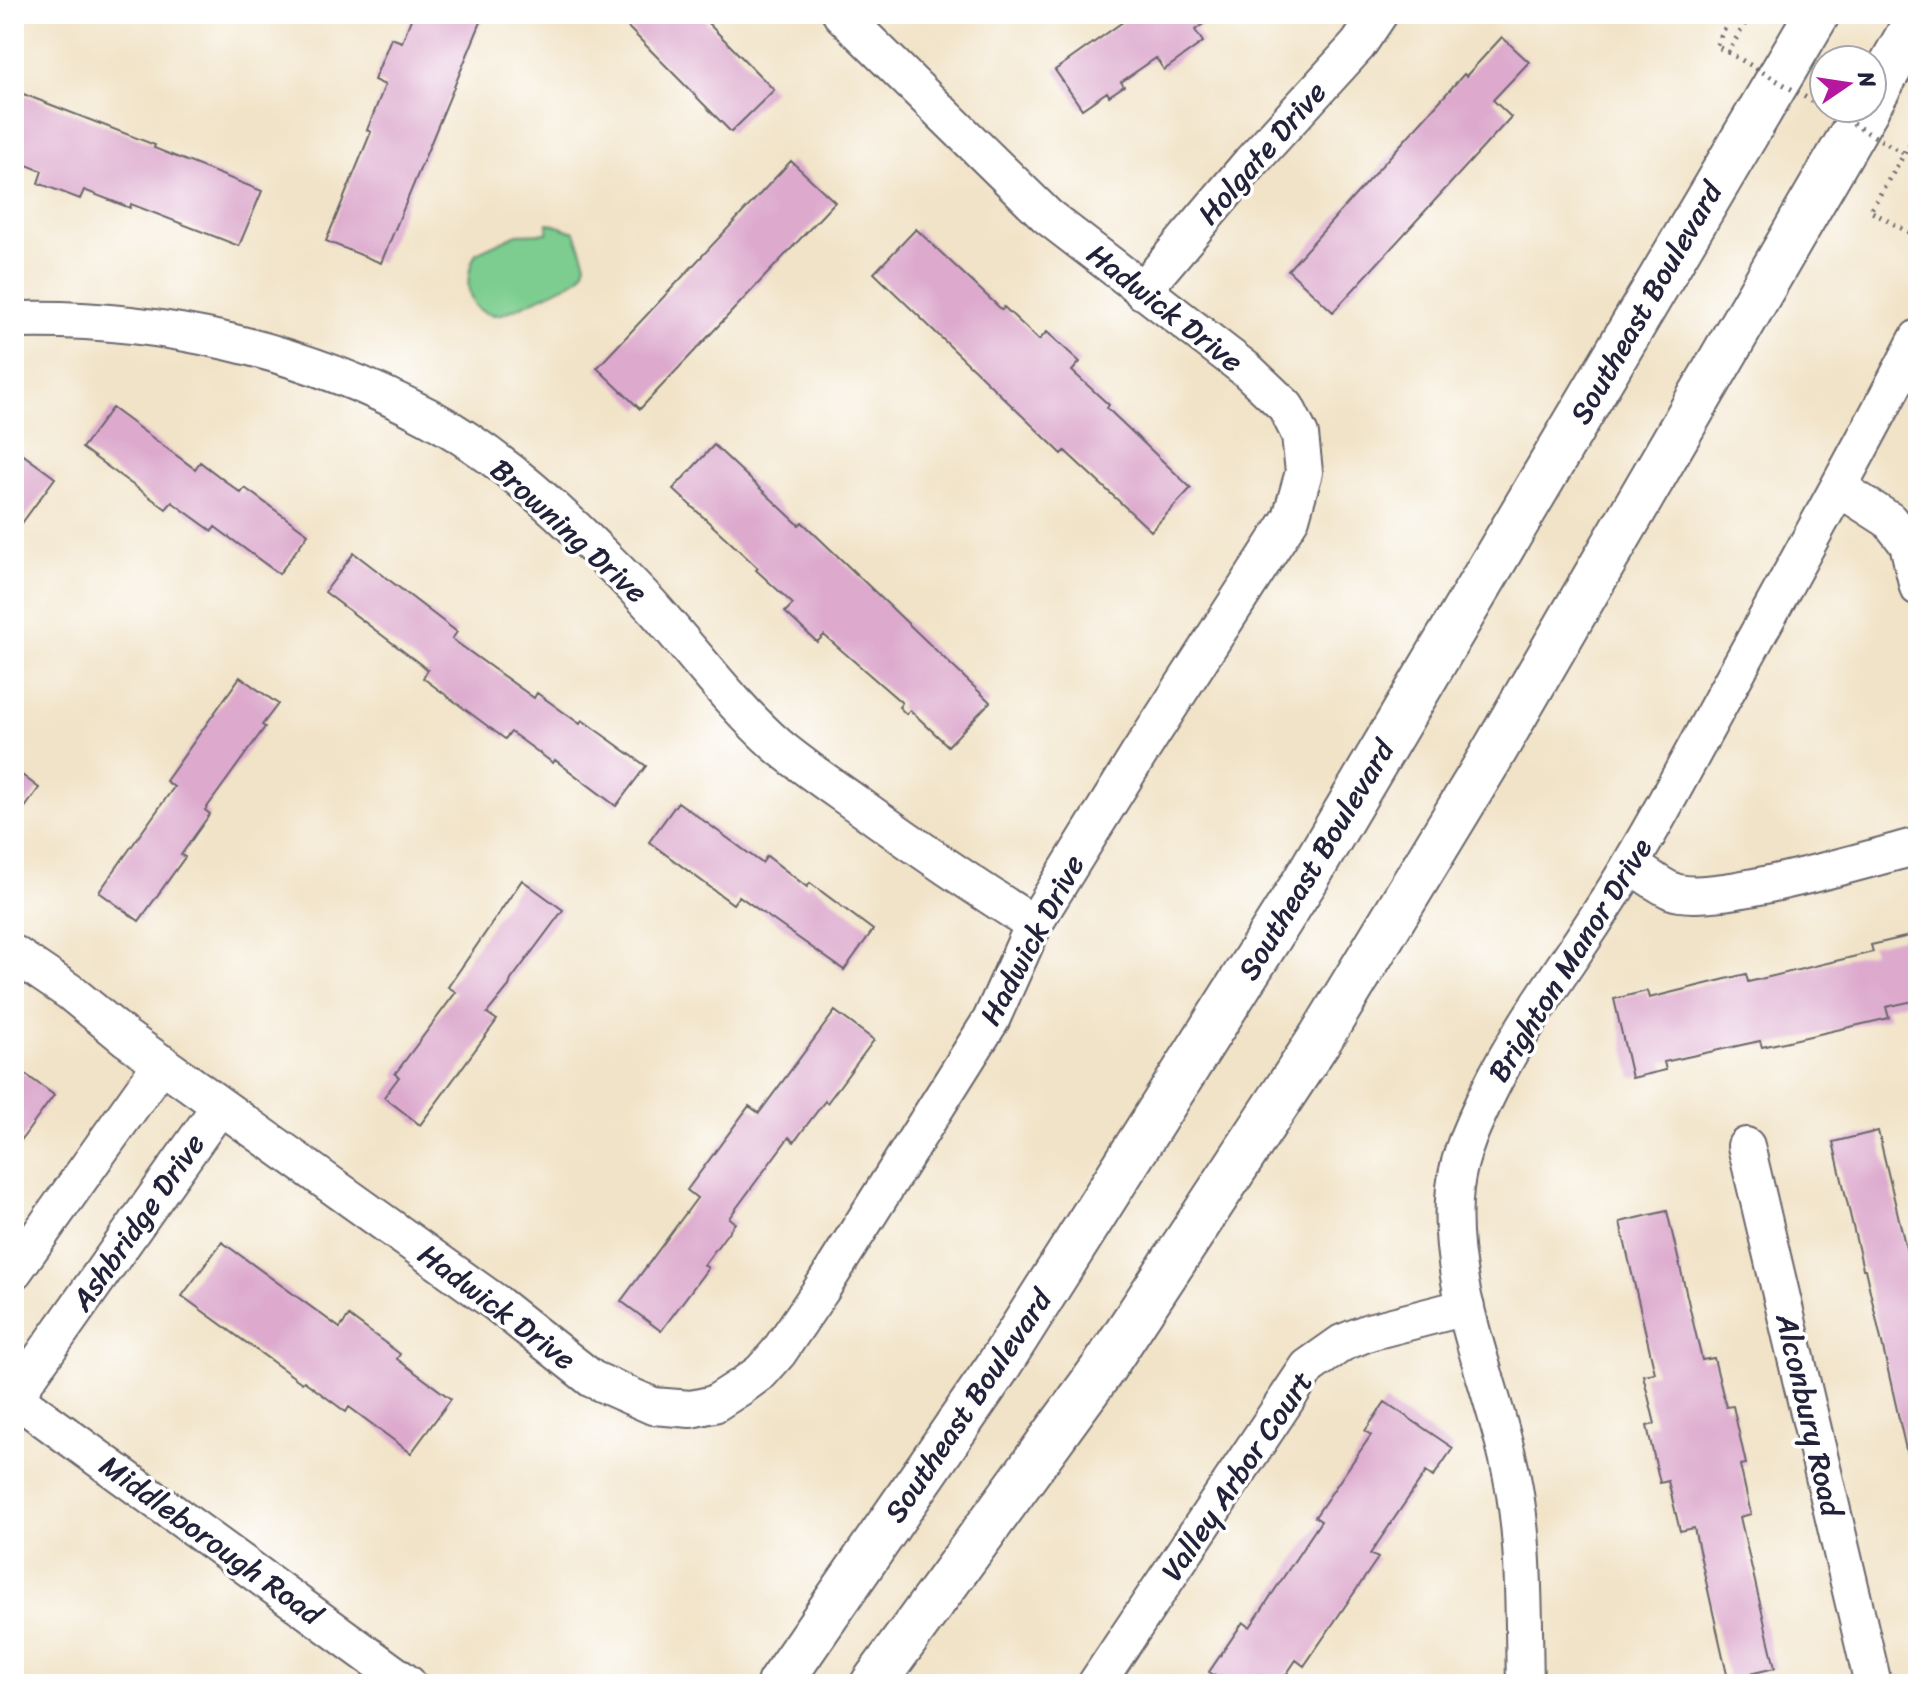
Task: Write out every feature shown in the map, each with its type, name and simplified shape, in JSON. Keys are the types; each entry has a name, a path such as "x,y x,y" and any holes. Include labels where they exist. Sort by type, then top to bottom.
{"main road":[{"name":"Southeast Boulevard","path":"779,1684 997,1368 1305,881 1817,14"},
{"path":"1888,71 1918,18"},
{"path":"873,1684 1104,1367 1321,1037 1489,760 1858,124"},
{"path":"752,1684 827,1615"}],"street":[{"name":"Hadwick Drive","path":"220,1106 496,1303 592,1379 653,1406 691,1409 714,1404 761,1372 778,1353 821,1290 991,1020 1034,924 1291,518 1304,472 1300,435 1286,407 1247,370 1047,216 841,14"},
{"name":"Holgate Drive","path":"1142,291 1251,162 1358,45 1379,14"},
{"name":"Browning Drive","path":"14,320 163,327 246,345 312,364 429,417 469,442 523,484 591,544 656,611 732,701 779,746 950,872 1034,924"},
{"name":"Brighton Manor Drive","path":"1525,1684 1523,1567 1508,1457 1466,1307 1454,1233 1455,1185 1461,1154 1521,1029 1630,865 1839,488 1918,338"},
{"path":"1839,488 1889,520 1908,544 1918,587"},
{"path":"1630,865 1673,892 1706,895 1918,846"},
{"name":"Ashbridge Drive","path":"14,954 70,992 126,1038 220,1106 14,1397"},
{"path":"14,1271 162,1063"},
{"name":"Alconbury Road","path":"1746,1146 1873,1684"},
{"name":"Valley Arbor Court","path":"1096,1684 1308,1367 1342,1343 1369,1332 1466,1307"},
{"name":"Middleborough Road","path":"14,1397 408,1684"}],"path":[{"path":"1732,14 1716,46 1808,99"},
{"path":"1728,52 1751,14"},
{"path":"1852,124 1905,154"},
{"path":"1918,131 1870,211 1918,237"}],"green space":[{"path":"548,223 575,232 586,263 580,276 498,315 478,308 472,301 468,282 476,253 517,234 547,233"}],"building":[{"path":"413,14 480,14 478,20 481,22 381,263 326,241 371,132 367,130 385,85 374,80 391,38 402,42"},
{"path":"615,14 699,14 774,90 731,132"},
{"path":"1134,14 1217,14 1195,30 1203,42 1164,70 1156,58 1121,82 1124,86 1109,96 1107,92 1082,109 1055,70"},
{"path":"1502,37 1529,62 1493,100 1511,117 1333,312 1288,270 1464,74 1466,76"},
{"path":"18,92 262,191 239,246 131,204 130,208 84,190 80,199 38,183 42,171 14,160 14,103"},
{"path":"791,161 835,202 640,409 597,368"},
{"path":"916,229 1002,310 1004,307 1039,340 1047,332 1080,362 1072,371 1191,488 1151,531 1065,451 1062,454 874,273"},
{"path":"112,408 195,469 200,462 241,493 245,488 308,534 279,574 215,527 212,531 172,502 166,509 82,448"},
{"path":"714,445 799,525 802,522 990,702 948,746 910,710 906,714 899,707 902,703 824,635 817,642 785,612 793,604 673,489"},
{"path":"14,448 55,478 14,534"},
{"path":"354,553 457,632 452,639 534,698 537,693 580,724 582,720 646,766 616,806 555,760 553,763 511,732 505,739 423,678 428,670 325,592"},
{"path":"240,677 278,704 205,810 210,814 181,855 185,857 139,921 99,892 174,787 166,781"},
{"path":"14,769 39,788 14,823"},
{"path":"678,802 762,863 767,856 807,887 810,883 873,930 844,970 739,896 733,904 649,842"},
{"path":"522,880 563,910 487,1013 497,1020 420,1125 384,1097 399,1077 395,1074 456,992 448,987"},
{"path":"1918,934 1918,1000 1886,1007 1889,1018 1762,1047 1760,1041 1664,1062 1666,1070 1632,1078 1614,999 1647,991 1649,998 1746,974 1748,982 1873,952 1871,945"},
{"path":"835,1011 874,1040 794,1142 789,1137 729,1218 735,1223 704,1265 708,1268 661,1331 621,1301 697,1198 687,1190 749,1106 759,1113"},
{"path":"14,1066 54,1095 14,1150"},
{"path":"1878,1131 1908,1257 1912,1256 1918,1283 1917,1498 1833,1142"},
{"path":"1667,1211 1702,1360 1714,1358 1726,1407 1733,1406 1746,1464 1740,1465 1751,1514 1740,1517 1775,1668 1728,1679 1694,1528 1680,1531 1668,1481 1660,1483 1647,1426 1655,1424 1643,1375 1655,1373 1620,1222"},
{"path":"222,1242 340,1328 349,1316 400,1354 397,1359 451,1399 411,1453 349,1407 346,1412 304,1381 302,1383 182,1296"},
{"path":"1385,1402 1453,1448 1433,1477 1426,1472 1370,1554 1378,1558 1304,1666 1296,1660 1280,1684 1208,1684 1214,1675 1209,1672 1243,1622 1250,1627 1321,1521 1315,1517 1371,1435 1365,1431"}]}
